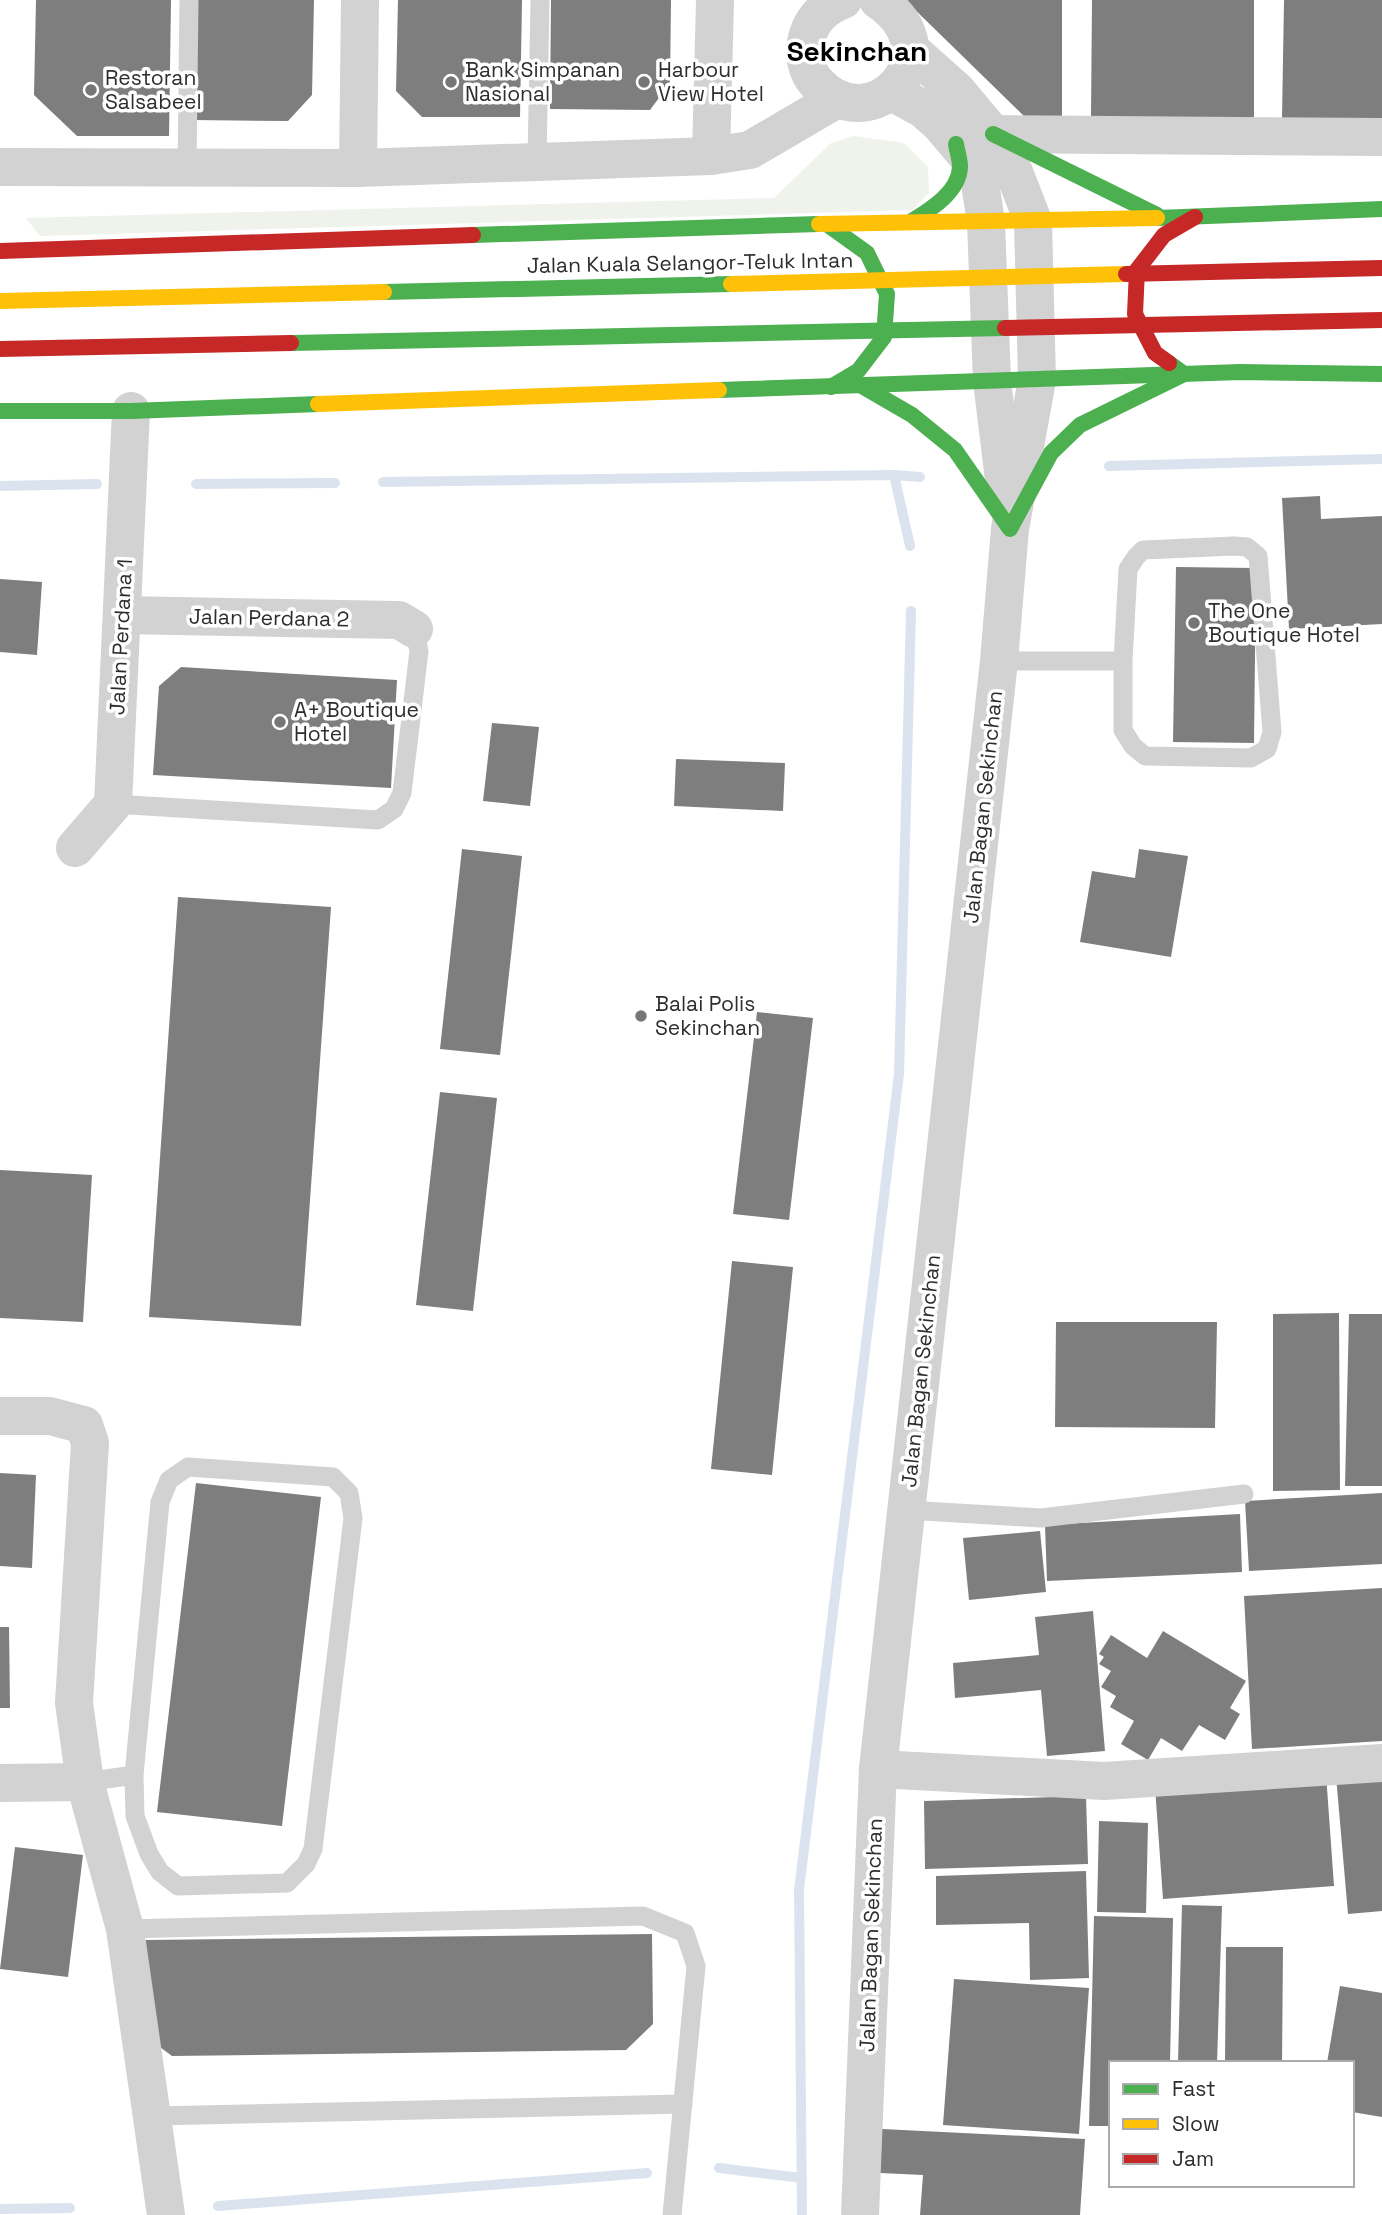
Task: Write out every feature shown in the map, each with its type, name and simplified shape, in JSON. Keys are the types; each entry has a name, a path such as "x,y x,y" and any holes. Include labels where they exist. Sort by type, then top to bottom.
{"highway":[{"path":"993,134 1164,218"},
{"path":"912,221 935,207 956,180 960,171 956,144"},
{"path":"0,251 912,221 1164,218 1382,209"},
{"path":"1184,374 1155,353 1135,314 1137,270 1164,235 1195,217"},
{"path":"828,225 867,253 887,294 884,337 858,371 831,387"},
{"name":"Jalan Kuala Selangor-Teluk Intan","path":"0,301 1382,268"},
{"path":"0,349 1382,320"},
{"path":"0,411 131,411 1240,372 1382,374"},
{"path":"862,386 912,415 955,450 1010,528 1051,453 1080,425 1184,374"}],"street":[{"path":"358,168 360,0"},
{"path":"711,156 715,0"},
{"path":"824,5 809,29 805,46 806,62 812,78 823,90 837,99 854,103 871,101 892,92 908,67 911,50 908,32 900,17 878,0"},
{"name":"Jalan Bagan Sekinchan","path":"860,2215 878,1769 999,660 1010,528 1037,380 1033,221 1014,172 993,134 957,91 911,50"},
{"name":"Jalan Bagan Sekinchan","path":"892,92 923,109 940,124 972,162 979,177 986,222 992,381 1010,528"},
{"path":"0,167 358,168 711,156 750,150 837,99"},
{"path":"993,134 1382,137"},
{"name":"Jalan Perdana 1","path":"113,804 131,411"},
{"name":"Jalan Perdana 2","path":"122,615 400,620 414,629"},
{"path":"75,848 113,804"},
{"path":"0,1416 50,1416 84,1425 90,1443 74,1703 85,1782 125,1929 166,2215"},
{"path":"878,1769 1104,1781 1382,1763"},
{"path":"0,1783 85,1782"}],"lane":[{"path":"187,168 189,0"},
{"path":"537,162 540,0"},
{"path":"1234,546 1247,547 1258,556 1272,732 1266,749 1251,758 1145,756 1133,746 1123,730 1122,661 1128,569 1143,551 1234,546"},
{"path":"113,804 378,820 394,809 402,793 419,651 414,629"},
{"path":"999,660 1122,661"},
{"path":"188,1467 333,1477 349,1493 353,1518 313,1849 306,1864 287,1883 178,1886 159,1872 149,1854 135,1816 134,1775 160,1502 169,1480 188,1467"},
{"path":"906,1510 1041,1518 1244,1494"},
{"path":"85,1782 134,1775"},
{"path":"125,1929 643,1916 685,1933 696,1966 672,2215"},
{"path":"153,2116 683,2104"}],"shaded area":[{"path":"854,136 904,143 928,167 929,193 912,210 40,236 26,218 774,198 831,143"}],"building":[{"path":"36,0 171,0 169,136 77,136 34,95"},
{"path":"193,0 314,0 312,95 288,121 192,120"},
{"path":"398,0 522,0 520,117 422,117 396,91"},
{"path":"551,0 671,0 670,83 650,110 550,109"},
{"path":"905,0 1062,0 1062,119 1027,119"},
{"path":"1092,0 1254,0 1254,118 1091,117"},
{"path":"1284,0 1382,0 1382,118 1282,118"},
{"path":"1320,496 1321,519 1382,516 1382,624 1289,629 1282,498"},
{"path":"1176,567 1256,568 1254,743 1173,742"},
{"path":"0,579 42,582 37,655 0,652"},
{"path":"181,667 397,680 391,788 153,775 159,686"},
{"path":"492,723 539,727 530,806 483,801"},
{"path":"676,759 785,763 783,811 674,806"},
{"path":"462,849 522,856 500,1055 440,1049"},
{"path":"1139,849 1188,856 1171,957 1080,942 1092,871 1135,878"},
{"path":"178,897 331,907 301,1326 149,1317"},
{"path":"757,1012 813,1018 789,1220 733,1214"},
{"path":"440,1092 497,1098 473,1311 416,1305"},
{"path":"0,1170 92,1175 83,1322 0,1318"},
{"path":"732,1261 793,1267 772,1475 711,1469"},
{"path":"1339,1313 1340,1490 1273,1491 1273,1314"},
{"path":"1349,1314 1382,1314 1382,1486 1345,1486"},
{"path":"1056,1322 1217,1322 1215,1428 1055,1427"},
{"path":"0,1473 36,1475 32,1568 0,1566"},
{"path":"196,1483 321,1497 282,1826 157,1812"},
{"path":"1382,1493 1382,1564 1249,1571 1245,1501"},
{"path":"1240,1514 1242,1572 1047,1581 1045,1525"},
{"path":"1040,1531 1046,1592 969,1600 963,1538"},
{"path":"1382,1588 1382,1741 1252,1749 1244,1596"},
{"path":"1093,1611 1105,1751 1047,1756 1041,1690 955,1698 953,1663 1039,1655 1035,1617"},
{"path":"0,1627 9,1627 10,1708 0,1708"},
{"path":"1163,1631 1246,1681 1230,1708 1240,1714 1225,1740 1199,1725 1182,1751 1161,1738 1148,1760 1121,1744 1134,1721 1110,1707 1116,1696 1101,1687 1111,1671 1099,1664 1104,1657 1099,1654 1111,1635 1147,1658"},
{"path":"1382,1772 1382,1911 1348,1914 1336,1776"},
{"path":"1326,1774 1334,1886 1163,1899 1155,1787"},
{"path":"1086,1796 1088,1864 925,1869 924,1801"},
{"path":"1099,1821 1148,1823 1146,1913 1097,1912"},
{"path":"15,1847 83,1855 68,1977 0,1969"},
{"path":"1086,1871 1089,1978 1030,1980 1029,1923 936,1925 936,1876"},
{"path":"1182,1905 1222,1906 1217,2061 1178,2061"},
{"path":"1094,1916 1173,1918 1170,2061 1109,2061 1109,2126 1089,2126"},
{"path":"652,1934 653,2024 626,2050 172,2056 145,2036 145,1940"},
{"path":"1226,1947 1283,1947 1282,2061 1225,2061"},
{"path":"954,1979 1089,1988 1079,2134 943,2125"},
{"path":"1340,1986 1382,1993 1382,2117 1354,2112 1354,2061 1327,2061"},
{"path":"882,2129 1085,2139 1080,2215 920,2215 923,2175 880,2173"}],"waterway":[{"path":"1109,466 1382,459"},
{"path":"894,475 910,546"},
{"path":"383,482 894,475 920,477"},
{"path":"196,484 335,483"},
{"path":"0,486 97,484"},
{"path":"802,2215 799,1890 899,1074 911,611"},
{"path":"719,2168 802,2178"},
{"path":"218,2206 647,2173"},
{"path":"0,2209 70,2208"}],"traffic: fast":[{"path":"993,134 1157,215"},
{"path":"912,221 943,199 955,184 960,167 956,144"},
{"path":"1157,218 1382,209"},
{"path":"473,235 819,224"},
{"path":"828,225 867,253 887,294 884,337 858,371 831,387"},
{"path":"384,292 731,284"},
{"path":"291,343 1005,328"},
{"path":"862,386 912,415 955,450 1010,529 1051,453 1080,425 1184,374 1169,363"},
{"path":"719,390 1240,372 1382,374"},
{"path":"0,411 131,411 318,404"}],"traffic: slow":[{"path":"819,224 1157,218"},
{"path":"731,284 1126,274"},
{"path":"0,301 384,292"},
{"path":"318,404 719,390"}],"traffic: jam":[{"path":"1169,363 1155,353 1135,314 1137,270 1164,235 1195,217"},
{"path":"0,251 473,235"},
{"path":"1126,274 1382,268"},
{"path":"1005,328 1382,320"},
{"path":"0,349 291,343"}],"place":[{"name":"Bank Simpanan Nasional","path":"451,82"},
{"name":"Harbour View Hotel","path":"644,82"},
{"name":"Restoran Salsabeel","path":"91,90"},
{"name":"The One Boutique Hotel","path":"1194,623"},
{"name":"A+ Boutique Hotel","path":"280,722"},
{"name":"Balai Polis Sekinchan","path":"641,1016"}],"district":[{"name":"Sekinchan","path":"857,51"}]}
